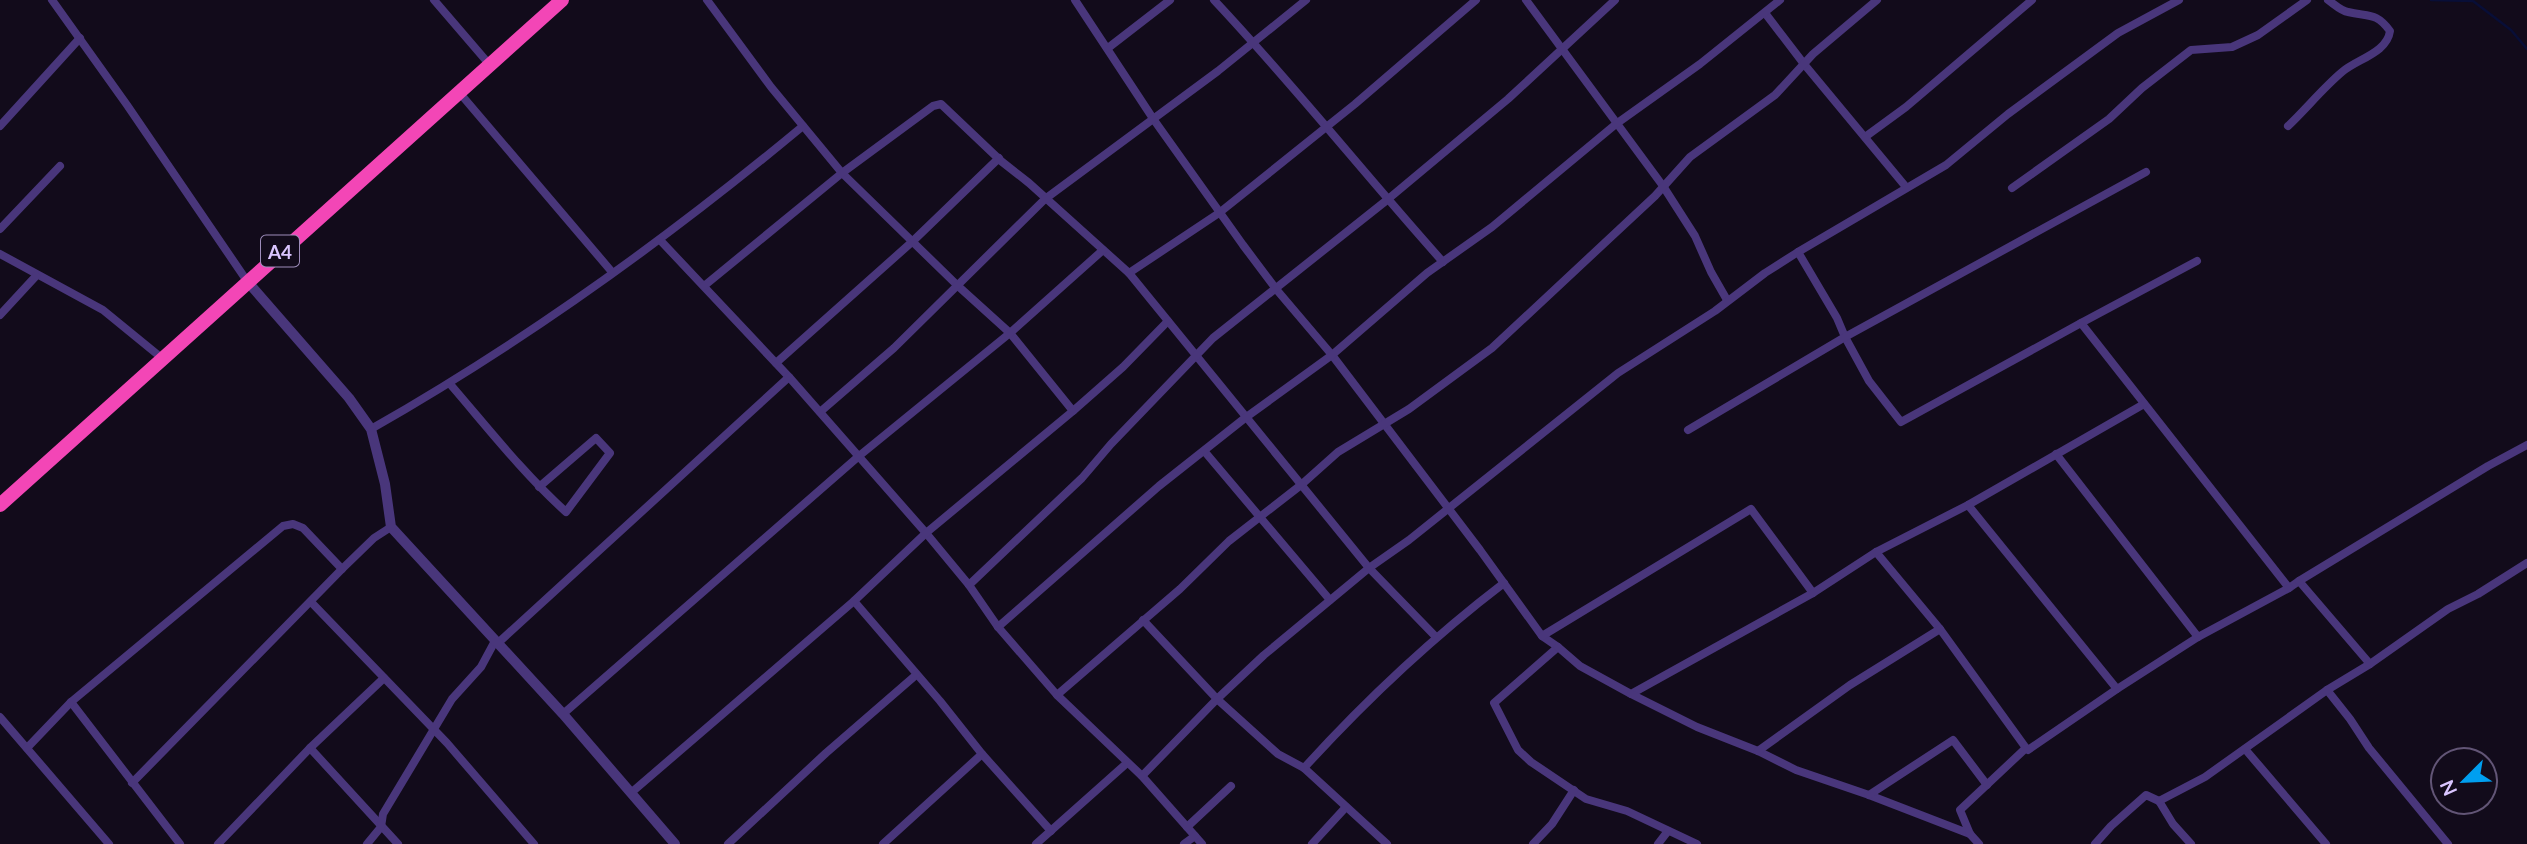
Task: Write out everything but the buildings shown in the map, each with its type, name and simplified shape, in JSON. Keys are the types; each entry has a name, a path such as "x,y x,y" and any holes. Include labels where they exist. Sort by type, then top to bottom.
{"highway":[{"name":"A4","path":"0,505 458,90 562,0"}],"street":[{"path":"52,0 247,281 349,398 371,429 385,484 386,507 391,527 563,714 675,844"},
{"path":"434,0 489,64"},
{"path":"707,0 842,173 958,286 1010,332 1073,411"},
{"path":"1075,0 1219,213 1276,289 1332,355 1542,636 1580,666 1697,727 1758,751 1796,770 1970,834"},
{"path":"1108,48 1170,0"},
{"path":"1214,0 1255,43 1387,200 1443,262"},
{"path":"820,412 894,348 1045,199 1255,43 1306,0"},
{"path":"1129,273 1219,213 1476,0"},
{"path":"1526,0 1663,186 1695,236 1727,300"},
{"path":"969,585 1082,478 1213,338 1387,200 1562,50 1615,0"},
{"path":"998,626 1159,486 1245,418 1332,355 1386,307 1492,227 1616,124 1780,0"},
{"path":"1056,695 1180,589 1229,541 1301,485 1338,452 1409,409 1492,348 1663,186 1690,157 1775,95 1804,64 1877,0"},
{"path":"1865,137 1906,107 2032,0"},
{"path":"1142,776 1264,655 1369,568 1448,509 1618,373 1798,252 1946,165 2008,114 2118,33 2179,0"},
{"path":"2012,188 2109,119 2142,88 2191,50 2232,47 2258,35 2307,0"},
{"path":"2288,126 2342,72 2382,47 2389,37 2390,31 2381,19 2346,12 2328,0"},
{"path":"1765,13 1906,187"},
{"path":"0,126 80,38"},
{"path":"458,90 612,272"},
{"path":"704,286 842,173 933,106 941,104 1129,273 1369,568 1436,637"},
{"path":"371,429 450,384 560,312 722,194 803,126"},
{"path":"776,363 913,241 999,158"},
{"path":"0,229 60,166"},
{"path":"1688,430 1845,337 2146,172"},
{"path":"660,240 859,456 969,585 998,626 1056,695 1142,776 1202,844"},
{"path":"563,714 859,456 1010,332 1103,250"},
{"path":"1798,252 1838,318 1845,337 1869,381 1901,422 2197,261"},
{"path":"0,254 36,276 103,310 163,359"},
{"path":"0,315 36,276"},
{"path":"632,792 854,601 926,533 1073,411 1123,367 1168,321"},
{"path":"2081,323 2288,588"},
{"path":"367,844 382,827 383,814 462,686 481,667 497,642 789,377"},
{"path":"450,384 506,453 539,487 566,512 610,453 596,438 539,487"},
{"path":"1631,694 1813,593 1876,552 1968,505 2144,404"},
{"path":"1979,844 1970,834 1961,810 2026,748 2028,750 2198,637 2300,581 2527,445"},
{"path":"1205,452 1331,600"},
{"path":"2056,454 2198,637"},
{"path":"1968,505 2117,689"},
{"path":"1542,636 1751,509 1813,593"},
{"path":"27,748 71,702 283,526 293,524 303,528 342,569"},
{"path":"132,783 342,569 374,538 391,527"},
{"path":"1876,552 1940,629 2026,748"},
{"path":"2159,802 2205,777 2327,690 2370,664 2448,609 2478,594 2527,563"},
{"path":"2300,581 2370,664"},
{"path":"1304,768 1354,713 1405,669 1436,637 1504,583"},
{"path":"854,601 982,754 1051,831"},
{"path":"311,602 434,730 534,844"},
{"path":"1143,620 1217,699 1278,754 1304,768 1387,844"},
{"path":"1758,751 1850,685 1940,629"},
{"path":"1558,647 1494,703 1518,750 1531,762 1586,799 1627,811 1697,844"},
{"path":"728,844 826,753 916,675"},
{"path":"218,844 310,748 384,678"},
{"path":"2327,690 2369,748 2448,844"},
{"path":"71,702 180,844"},
{"path":"2,722 109,844"},
{"path":"1869,795 1953,740 1987,785"},
{"path":"310,748 398,844"},
{"path":"2245,749 2326,844"},
{"path":"883,844 982,754"},
{"path":"1036,844 1127,763"},
{"path":"1187,827 1231,786"},
{"path":"1533,844 1552,824 1574,790"},
{"path":"2095,844 2146,795 2159,802 2173,824 2191,844"},
{"path":"1312,844 1346,807"},
{"path":"1658,844 1668,831"},
{"path":"1184,844 1195,836"}],"waterway":[{"path":"2431,0 2473,1 2511,30 2527,49"}]}
